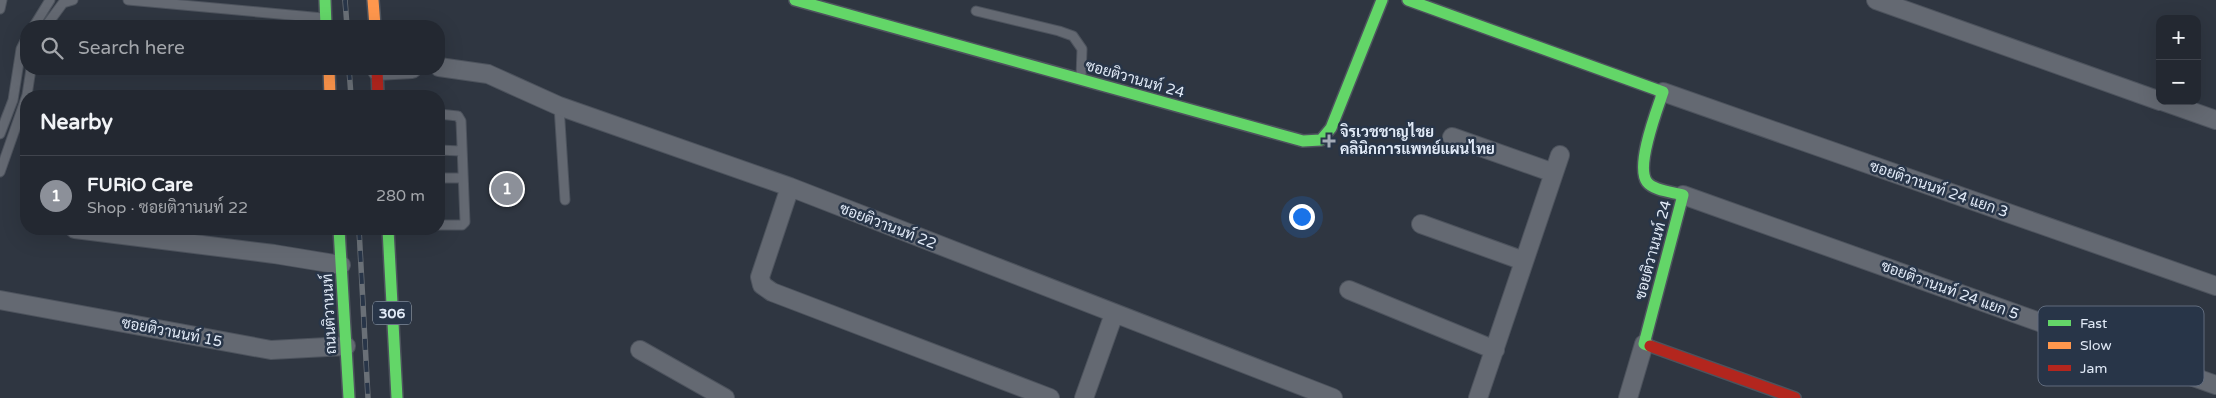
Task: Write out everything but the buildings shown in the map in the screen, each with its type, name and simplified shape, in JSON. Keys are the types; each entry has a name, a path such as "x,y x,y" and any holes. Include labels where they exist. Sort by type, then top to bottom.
{"street":[{"path":"324,0 326,20"},
{"path":"374,0 375,20"},
{"name":"ซอยติวานนท์ 24","path":"795,0 1304,141 1321,140 1330,128 1382,0"},
{"path":"1408,0 1662,92"},
{"path":"1876,0 2156,99"},
{"name":"ซอยติวานนท์ 22","path":"445,68 488,74 560,106 790,188 1333,398"},
{"path":"329,75 330,90"},
{"path":"377,75 378,90"},
{"name":"ซอยติวานนท์ 24","path":"1644,344 1683,194 1653,186 1646,181 1642,173 1649,135 1662,92"},
{"name":"ซอยติวานนท์ 24 แยก 3","path":"1662,92 2216,286"},
{"path":"2173,105 2216,120"},
{"path":"1452,137 1554,173"},
{"path":"1478,398 1560,155"},
{"path":"790,188 760,277 762,285 772,292 1050,398"},
{"name":"ซอยติวานนท์ 24 แยก 5","path":"1683,194 2038,321"},
{"path":"1422,224 1524,261"},
{"path":"123,235 274,254 342,265"},
{"name":"ถนนติวานนท์","path":"340,235 349,398"},
{"name":"306","path":"388,235 398,398"},
{"path":"1349,290 1495,350"},
{"name":"ซอยติวานนท์ 15","path":"0,300 271,350 346,346"},
{"path":"1084,398 1114,314"},
{"path":"1628,398 1644,344 1795,398"},
{"path":"640,350 725,398"},
{"name":"ซอยติวานนท์ 24 แยก 5","path":"2204,381 2216,385"}],"lane":[{"path":"0,9 2,0"},
{"path":"38,20 50,0"},
{"path":"51,20 64,3 73,0"},
{"path":"128,0 308,20"},
{"path":"976,11 1073,36 1082,49 1081,79"},
{"path":"0,134 13,100 20,54"},
{"path":"28,90 30,75"},
{"path":"560,106 565,200"},
{"path":"0,172 20,114"},
{"path":"445,115 458,116 461,121 465,222 462,225 445,225"},
{"path":"445,150 461,151"},
{"path":"445,178 462,178"}],"railway":[{"path":"345,0 347,20"},
{"path":"349,75 351,90"},
{"path":"359,235 368,398"}],"traffic: fast":[{"path":"325,0 326,20"},
{"path":"795,0 1303,141 1321,140 1331,128 1382,0"},
{"path":"1408,0 1663,92 1648,138 1645,151 1644,174 1650,185 1664,191 1683,195 1644,344 1650,346"},
{"path":"339,235 349,398"},
{"path":"388,235 397,398"}],"traffic: slow":[{"path":"373,0 375,20"},
{"path":"329,75 330,90"}],"traffic: jam":[{"path":"377,75 378,90"},
{"path":"1650,346 1795,398"}],"place":[{"name":"จิรเวชชาญไชย คลินิกการแพทย์แผนไทย","path":"1329,141"},
{"name":"FURiO Care","path":"507,189"}]}
